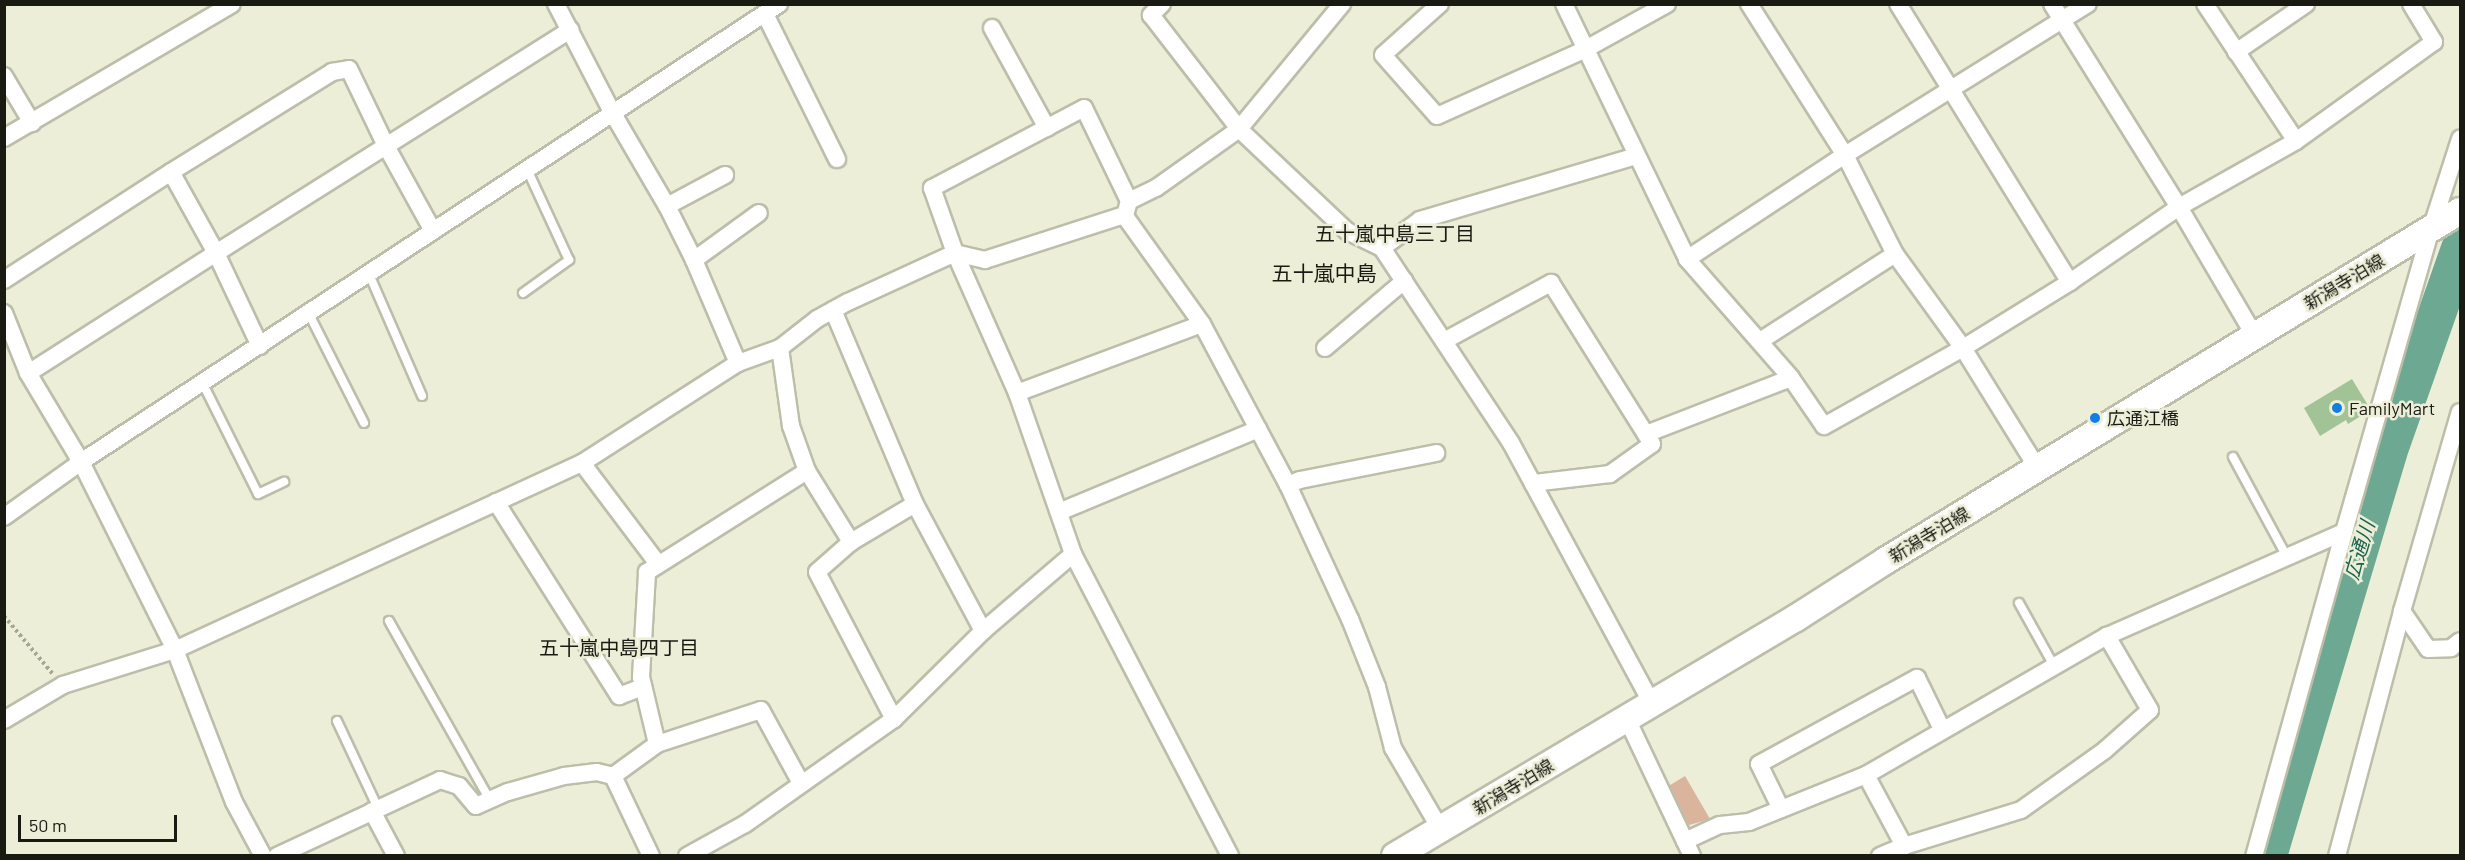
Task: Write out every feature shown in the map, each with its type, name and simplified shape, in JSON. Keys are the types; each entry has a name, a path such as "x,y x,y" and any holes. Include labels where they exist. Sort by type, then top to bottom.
{"main road":[{"name":"新潟寺泊線","path":"1395,855 1652,704 2254,335 2445,221"}],"street":[{"path":"4,138 232,4"},
{"path":"556,4 612,112 667,206 694,260 738,363"},
{"path":"1162,4 1151,15 1239,129 1347,231 1382,248 1511,443 1652,704"},
{"path":"4,720 63,685 175,650 582,463 738,363 780,348 833,310 955,253 985,260 1126,208 1239,129 1342,4"},
{"path":"1440,4 1383,55 1437,116 1584,50 1667,4"},
{"path":"1564,4 1584,50 1687,258 1791,378 1824,426 1964,348 2070,282 2179,207 2296,141 2434,42 2410,4"},
{"path":"1749,4 1845,155 1895,254 1964,348 2038,469"},
{"path":"1898,4 2070,282"},
{"path":"2052,4 2179,207 2254,335"},
{"path":"1687,258 1845,155 2088,4"},
{"path":"2205,4 2296,141"},
{"path":"2236,52 2306,4"},
{"path":"4,517 81,462 772,9 837,159"},
{"path":"992,28 1047,128"},
{"path":"28,373 570,30"},
{"path":"4,280 332,72 350,69 386,146 433,231"},
{"path":"4,76 32,123"},
{"path":"1230,855 1073,554 1017,393 955,253 932,188 1084,108 1126,208 1202,324 1288,485 1350,619 1377,687 1393,748 1441,830"},
{"path":"2254,855 2344,532 2445,221 2460,139"},
{"path":"1382,248 1420,220 1636,156"},
{"path":"171,172 216,253 260,346"},
{"path":"667,206 725,175"},
{"path":"694,260 759,213"},
{"path":"1760,341 1895,254"},
{"path":"1325,348 1404,281"},
{"path":"1444,341 1551,283 1652,444 1610,474 1533,483"},
{"path":"833,310 915,504 983,631"},
{"path":"4,313 28,373 81,462 175,650 234,802 263,855"},
{"path":"1017,393 1202,324"},
{"path":"780,348 791,426 807,471 851,543"},
{"path":"1646,434 1791,378"},
{"path":"2337,855 2402,611 2460,412"},
{"path":"1059,512 1258,429"},
{"path":"1288,485 1300,480 1436,453"},
{"path":"582,463 658,564"},
{"path":"657,744 641,677 646,572 807,471"},
{"path":"496,502 619,696 643,687"},
{"path":"894,719 817,572 851,543 915,504"},
{"path":"1627,719 1689,848 1720,825 1749,822 1866,775 1942,729 2107,636 2344,532"},
{"path":"687,855 745,824 894,719 983,631 1073,554"},
{"path":"2402,611 2428,649 2451,648 2460,641"},
{"path":"1880,855 2021,810 2105,750 2150,710 2107,636"},
{"path":"1780,809 1759,764 1917,678 1942,729"},
{"path":"613,776 657,744 761,710 801,783"},
{"path":"277,855 440,780 459,786 477,806 564,776 597,772 613,776"},
{"path":"1866,775 1904,846"},
{"path":"613,776 651,855"},
{"path":"375,810 396,855"}],"lane":[{"path":"524,293 569,260 527,169"},
{"path":"369,274 422,396"},
{"path":"309,314 364,423"},
{"path":"203,384 258,494 284,482"},
{"path":"2233,457 2287,557"},
{"path":"2019,603 2054,666"},
{"path":"389,621 490,800"},
{"path":"337,721 375,810"}],"path":[{"path":"4,616 63,685"}],"shaded area":[{"path":"1685,776 1710,819 1689,825 1677,812 1667,787"}],"building":[{"name":"FamilyMart","path":"2352,379 2369,407 2362,411 2364,414 2348,424 2346,420 2320,436 2304,408"}],"waterway":[{"name":"広通川","path":"2268,856 2388,453 2460,248"}],"place":[{"name":"FamilyMart","path":"2337,408"},
{"name":"広通江橋","path":"2095,418"}],"district":[{"name":"五十嵐中島三丁目","path":"1395,233"},
{"name":"五十嵐中島","path":"1324,273"},
{"name":"五十嵐中島四丁目","path":"619,647"}]}
